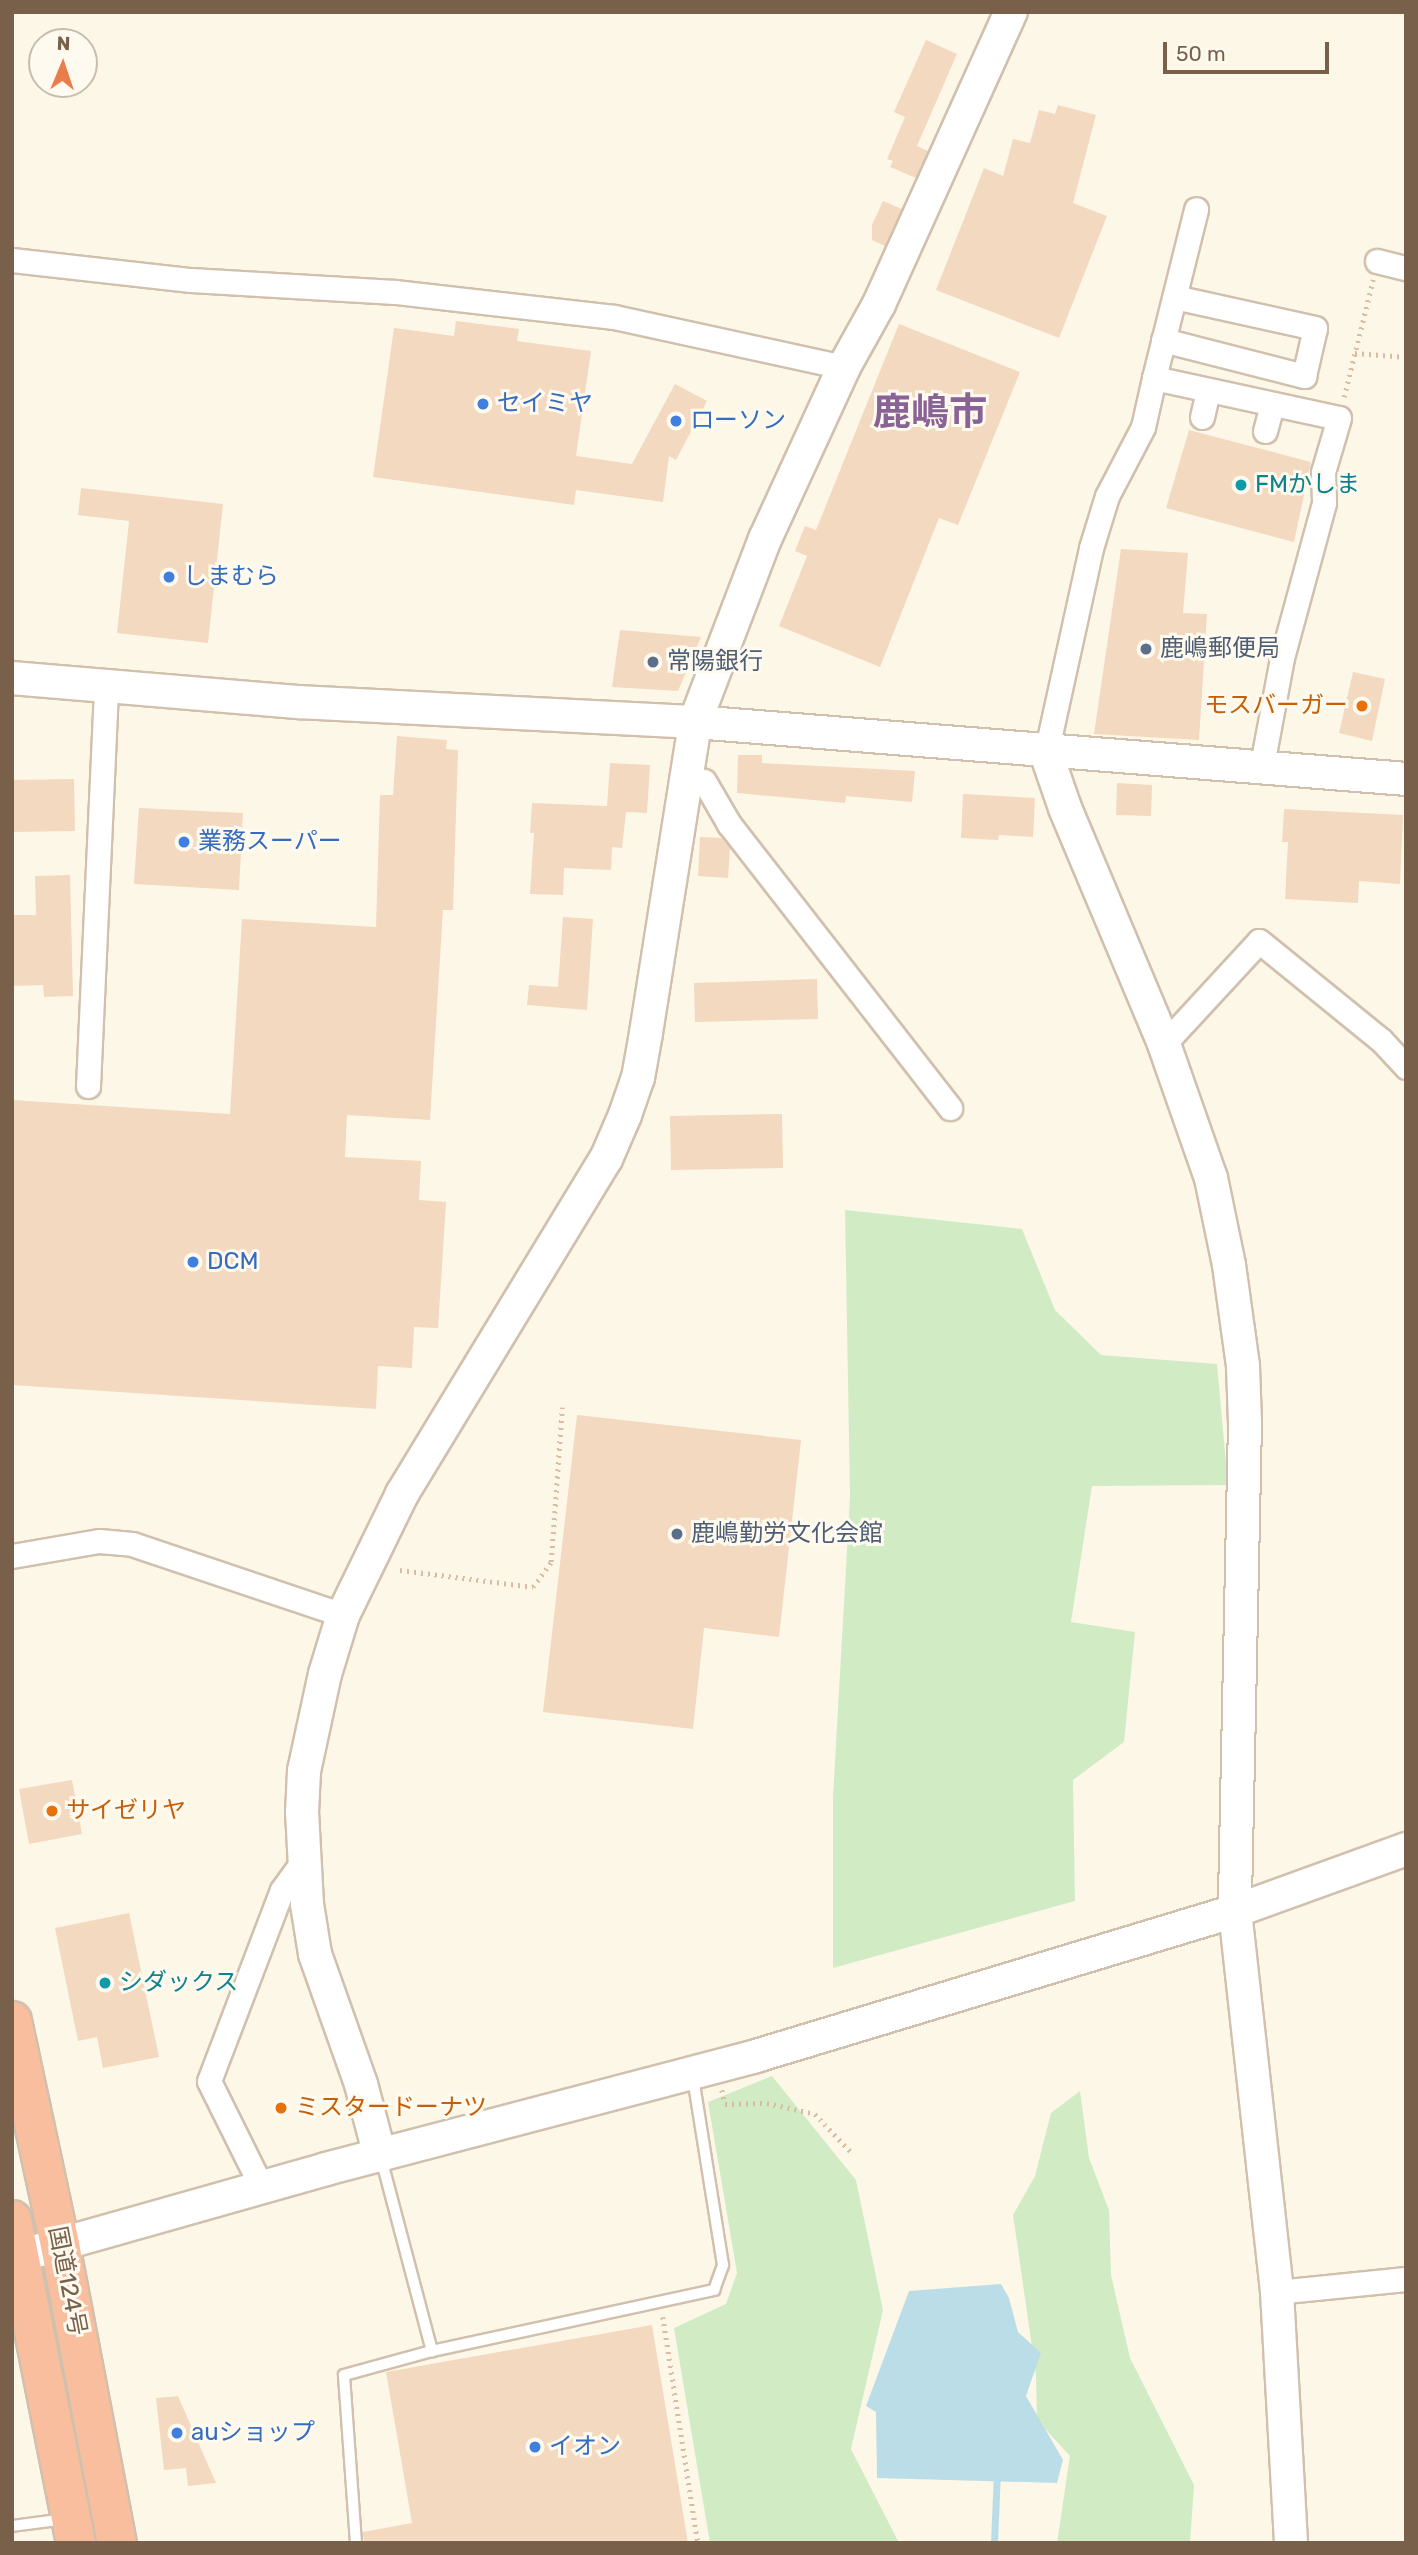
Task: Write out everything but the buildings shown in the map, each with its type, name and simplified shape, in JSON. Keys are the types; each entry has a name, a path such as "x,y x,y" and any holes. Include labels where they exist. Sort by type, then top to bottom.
{"highway":[{"name":"国道124号","path":"12,2021 60,2245 117,2543"},
{"name":"国道124号","path":"15,2245 73,2531"}],"street":[{"path":"380,2156 361,2084 315,1954 303,1861 304,1771 312,1727 343,1615 402,1494 606,1159 625,1115 638,1078 695,723 765,539 844,367 879,304 1011,12"},
{"path":"1196,209 1143,426 1107,496 1091,548 1046,753 1065,808 1164,1044 1211,1178 1229,1265 1243,1366 1245,1464 1235,1911 1277,2292 1291,2543"},
{"path":"12,260 191,280 395,292 614,317 844,367"},
{"path":"1377,261 1406,268"},
{"path":"1163,340 1304,376 1315,328 1174,297"},
{"path":"1154,378 1339,418 1323,472 1324,503 1282,658 1261,770"},
{"path":"1202,417 1208,391"},
{"path":"1265,431 1272,404"},
{"path":"12,678 299,702 695,723 1261,770 1406,779"},
{"path":"88,1086 106,686"},
{"path":"704,780 729,824 950,1108"},
{"path":"1164,1044 1259,940 1381,1040 1406,1067"},
{"path":"12,1556 99,1541 132,1544 343,1615"},
{"path":"15,2245 60,2245 380,2156 693,2074 1235,1911 1406,1849"},
{"path":"262,2188 209,2081 282,1890 303,1861"},
{"path":"1277,2292 1406,2279"}],"lane":[{"path":"356,2543 344,2375 432,2351 714,2290 723,2265 693,2074"},
{"path":"380,2156 432,2351"},
{"path":"12,2526 73,2531"}],"path":[{"path":"1339,418 1377,261"},
{"path":"1355,353 1406,357"},
{"path":"400,1570 533,1587 551,1562 562,1407"},
{"path":"725,2104 767,2103 816,2114 851,2151"},
{"path":"661,2302 698,2543"}],"green space":[{"path":"845,1210 1022,1229 1055,1310 1101,1355 1217,1364 1228,1485 1092,1486 1071,1622 1135,1632 1124,1742 1073,1780 1075,1901 833,1968 833,1797 850,1497"},
{"path":"772,2076 856,2180 883,2310 851,2449 899,2543 710,2543 674,2328 726,2304 737,2273 708,2102"},
{"path":"1080,2091 1089,2158 1109,2210 1111,2275 1130,2358 1194,2485 1190,2543 1057,2543 1070,2456 1037,2420 1036,2375 1013,2215 1035,2176 1051,2113"}],"water":[{"path":"1001,2284 1009,2298 1018,2332 1041,2353 1026,2396 1063,2460 1057,2483 877,2478 876,2412 866,2406 909,2291"}],"waterway":[{"path":"994,2543 997,2472"}],"place":[{"name":"セイミヤ","path":"483,404"},
{"name":"ローソン","path":"676,421"},
{"name":"FMかしま","path":"1241,485"},
{"name":"しまむら","path":"169,577"},
{"name":"鹿嶋郵便局","path":"1146,649"},
{"name":"常陽銀行","path":"653,662"},
{"name":"モスバーガー","path":"1362,706"},
{"name":"業務スーパー","path":"184,842"},
{"name":"DCM","path":"193,1262"},
{"name":"鹿嶋勤労文化会館","path":"677,1534"},
{"name":"サイゼリヤ","path":"52,1811"},
{"name":"シダックス","path":"105,1983"},
{"name":"ミスタードーナツ","path":"281,2108"},
{"name":"auショップ","path":"177,2433"},
{"name":"イオン","path":"535,2447"}],"district":[{"name":"鹿嶋市","path":"930,413"}]}
